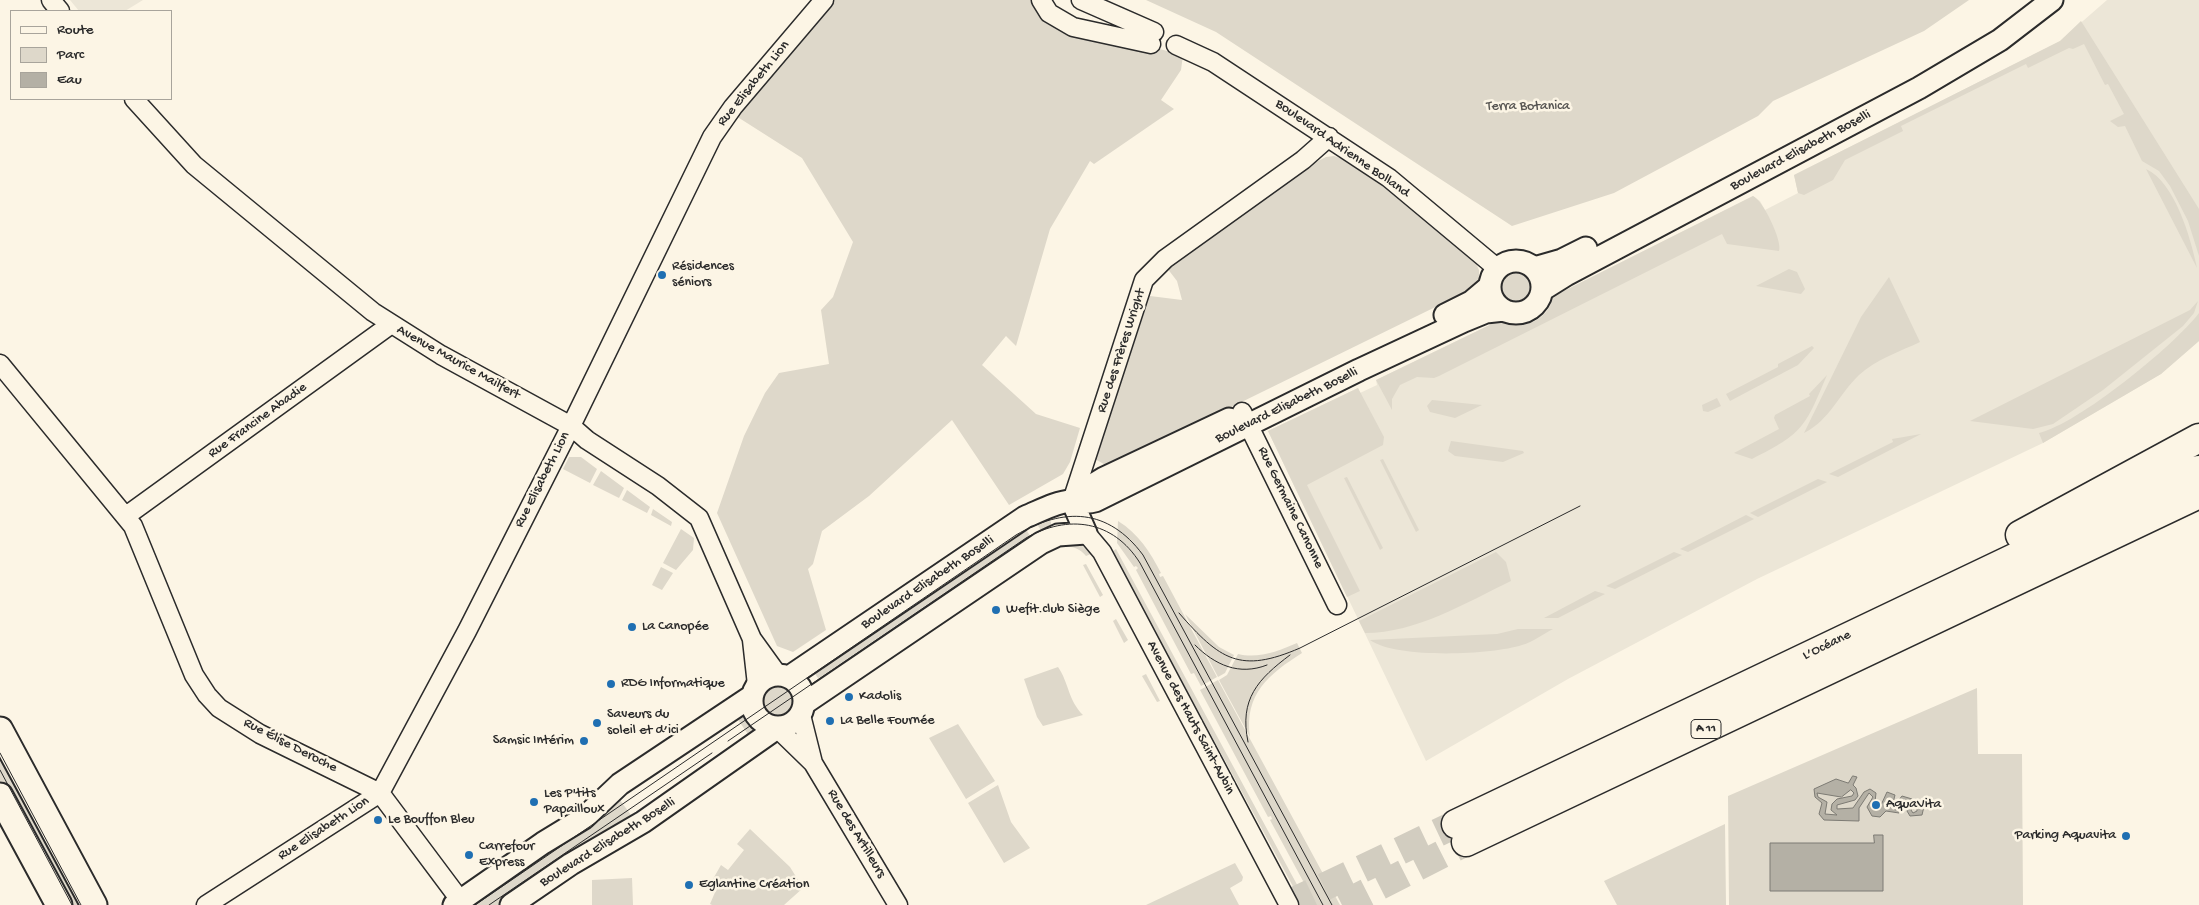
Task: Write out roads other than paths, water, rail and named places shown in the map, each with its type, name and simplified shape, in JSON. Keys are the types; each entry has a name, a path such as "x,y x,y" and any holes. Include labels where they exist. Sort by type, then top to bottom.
{"highway":[{"path":"1856,632 1876,610 1976,559 2199,438"},
{"name":"L’Océane","path":"2199,470 1856,632 1461,833 2199,494"},
{"path":"2146,519 2184,515 2199,509"}],"main road":[{"path":"0,730 94,905"},
{"path":"0,796 59,905"}],"street":[{"path":"51,0 59,10"},
{"name":"Rue Elisabeth Lion","path":"206,905 380,793 467,631 571,426 712,137 733,107 824,0"},
{"path":"1041,0 1049,13 1073,27 1153,38 1081,0"},
{"path":"1534,268 1562,260 1963,49 2031,0"},
{"name":"Boulevard Elisabeth Boselli","path":"1542,290 1566,275 1919,88 2000,40 2052,0"},
{"name":"Boulevard Adrienne Bolland","path":"1176,45 1213,62 1329,137 1388,178 1494,278"},
{"name":"Avenue Maurice Mailfert","path":"135,100 194,165 390,325 571,426 587,440 658,486 699,518 752,639 783,676"},
{"name":"Rue des Frères Wright","path":"1072,501 1144,280 1165,259 1303,160 1329,137"},
{"path":"1515,261 1525,262 1534,268 1540,277 1542,290 1538,302 1528,310 1516,313 1504,310 1494,300 1494,278 1506,264 1515,261"},
{"name":"Boulevard Elisabeth Boselli","path":"783,676 1025,517 1053,505 1072,501 1086,504 1095,502 1246,418 1471,302 1494,278"},
{"name":"Boulevard Elisabeth Boselli","path":"1246,418 1464,321 1486,312 1504,310"},
{"name":"Rue Francine Abadie","path":"126,516 390,325"},
{"name":"Rue Élise Deroche","path":"0,364 133,526 194,675 207,695 219,708 260,734 380,793 457,903"},
{"name":"Rue Germaine Canonne","path":"1246,418 1337,605"},
{"path":"754,690 752,708 759,720 766,725 777,728 792,724 803,709 1041,543 1058,535 1086,533 1072,501"},
{"name":"Avenue des Hauts Saint-Aubin","path":"1086,533 1102,552 1289,905"},
{"name":"Avenue Maurice Mailfert","path":"752,639 754,690"},
{"path":"457,903 584,818 620,784 754,690 766,678 783,676 802,690 803,709"},
{"name":"Rue des Artilleurs","path":"803,709 813,763"},
{"name":"Boulevard Elisabeth Boselli","path":"511,905 571,864 643,822 777,728"},
{"name":"Rue des Artilleurs","path":"777,728 813,763 898,905"}],"water":[{"path":"1853,776 1857,777 1853,785 1858,796 1855,800 1837,805 1837,809 1853,808 1864,792 1870,789 1876,793 1875,802 1877,806 1881,805 1887,792 1895,795 1892,807 1895,810 1899,808 1898,801 1902,796 1912,799 1911,810 1913,813 1917,811 1917,802 1925,802 1922,815 1910,816 1907,811 1909,802 1905,800 1899,813 1886,811 1880,817 1872,816 1867,807 1873,797 1869,793 1859,808 1859,821 1824,820 1819,814 1822,803 1815,797 1814,789 1836,779 1848,783","holes":["1851,790 1854,793 1852,796 1837,799 1832,804 1831,810 1837,815 1825,814 1827,802 1818,797 1817,793 1841,797"]},
{"path":"1874,835 1883,835 1883,891 1770,891 1770,843 1874,843"}],"tunnel":[{"path":"1286,905 1456,824"},
{"path":"1342,905 1466,842"}],"tram line":[{"path":"1179,613 1207,642 1219,652 1232,658 1246,661 1279,656 1300,648 1580,506"},
{"path":"475,905 1016,535 1051,520 1068,517 1084,517 1100,521 1115,528 1129,539 1143,555 1332,905"},
{"path":"728,741 1026,538 1042,530 1058,526 1073,524 1089,525 1117,538 1140,563 1323,905"},
{"path":"1195,645 1211,658 1228,667 1247,669 1267,665"},
{"path":"1248,742 1246,714 1254,691 1260,682 1290,655"},
{"path":"0,753 81,905"},
{"path":"489,905 712,753"},
{"path":"0,770 72,905"}],"place":[{"name":"Résidences séniors","path":"662,275"},
{"name":"Wefit.club Siège","path":"996,610"},
{"name":"La Canopée","path":"632,627"},
{"name":"RDG Informatique","path":"611,684"},
{"name":"Kadolis","path":"849,697"},
{"name":"La Belle Fournée","path":"830,721"},
{"name":"Saveurs du soleil et d’ici","path":"597,723"},
{"name":"Samsic Intérim","path":"584,741"},
{"name":"Les P'tits Papailloux","path":"534,802"},
{"name":"AquaVita","path":"1876,805"},
{"name":"Le Bouffon Bleu","path":"378,820"},
{"name":"Parking Aquavita","path":"2126,836"},
{"name":"Carrefour Express","path":"469,855"},
{"name":"Eglantine Création","path":"689,885"}],"park label":[{"name":"Terra Botanica","path":"1528,107"}]}
